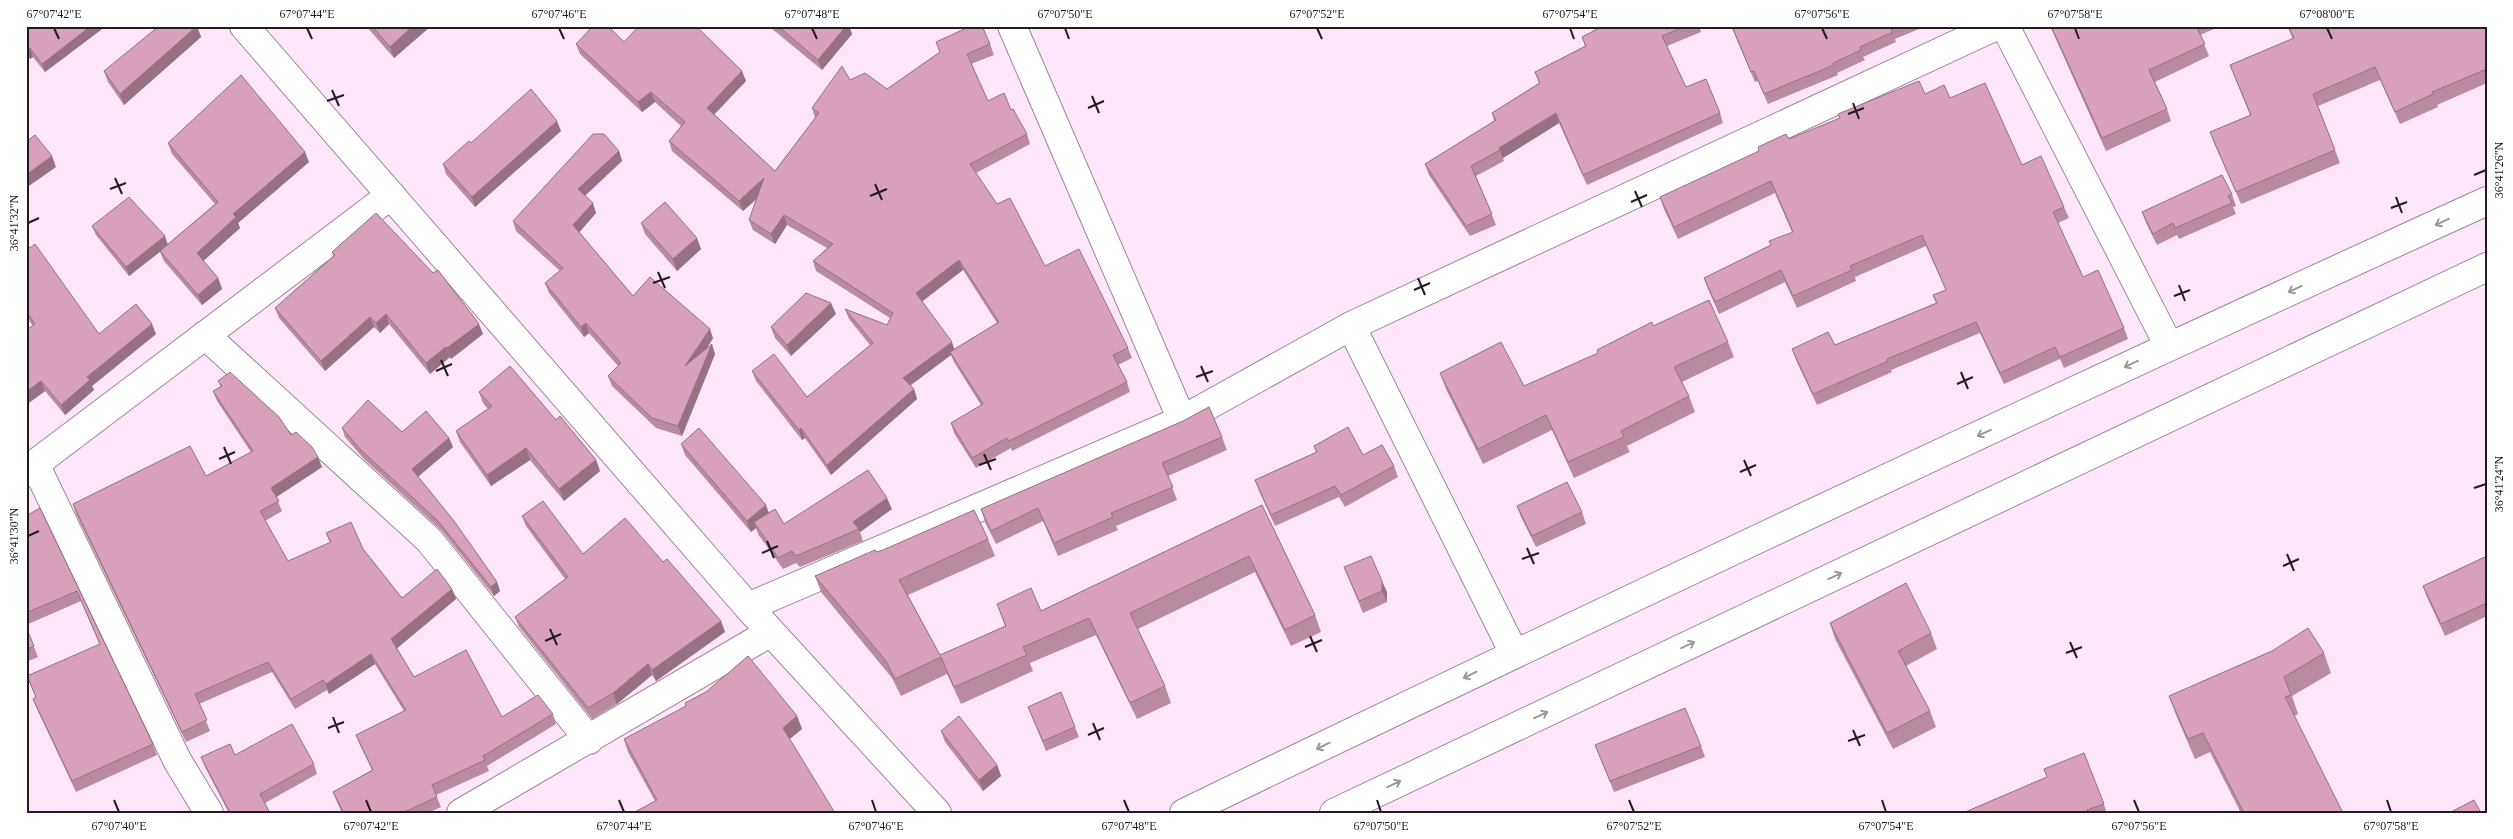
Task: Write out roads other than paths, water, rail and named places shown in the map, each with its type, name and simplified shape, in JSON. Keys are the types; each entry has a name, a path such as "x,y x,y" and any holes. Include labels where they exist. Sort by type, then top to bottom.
{"street":[{"path":"244,26 748,606 937,813"},
{"path":"1012,26 1182,420"},
{"path":"748,606 1182,420 1351,326 1996,26"},
{"path":"2005,26 2169,346"},
{"path":"209,813 177,760 31,468 391,195"},
{"path":"1184,813 1514,654 2169,346 2487,201"},
{"path":"1334,813 2487,267"},
{"path":"1351,326 1514,654"},
{"path":"205,335 430,540 589,740"},
{"path":"461,813 772,632"}]}
